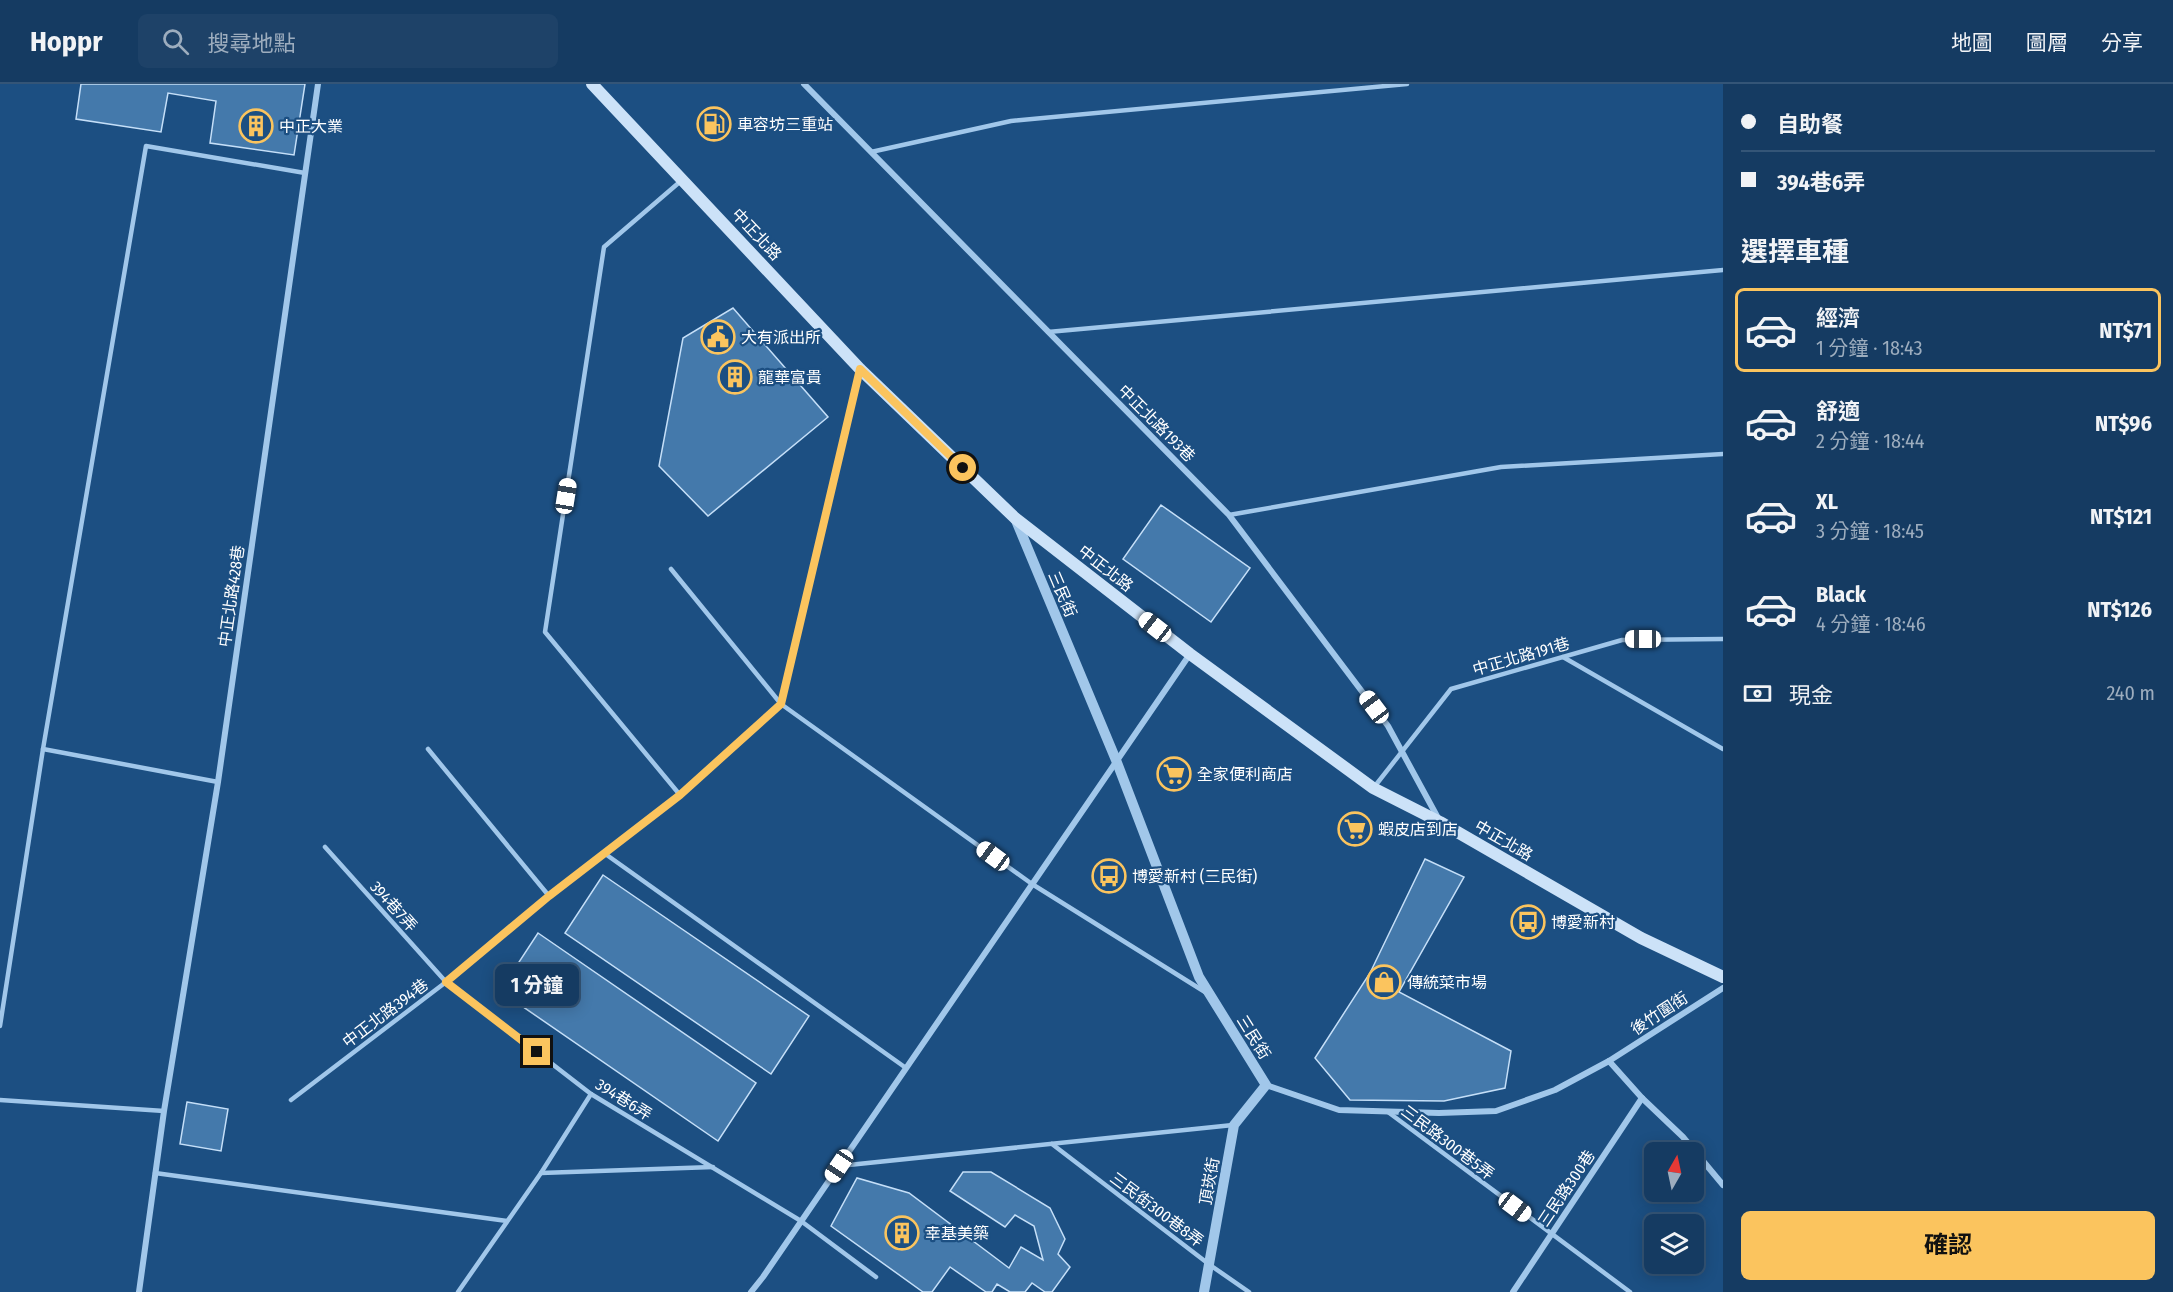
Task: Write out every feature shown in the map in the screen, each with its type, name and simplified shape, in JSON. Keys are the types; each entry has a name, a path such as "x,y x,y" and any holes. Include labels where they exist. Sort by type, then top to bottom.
{"main road":[{"name":"中正北路","path":"592,84 860,369 1015,518 1190,654 1373,788 1440,822 1641,938 1723,977"}],"street":[{"name":"中正北路428巷","path":"139,1292 164,1111 218,782 318,84"},
{"name":"中正北路193巷","path":"804,84 1229,515 1388,726 1440,822"},
{"name":"三民街","path":"1015,518 1116,760 1199,977 1266,1085 1339,1110 1439,1113 1496,1110 1555,1090 1609,1061"},
{"path":"750,1292 1190,654"},
{"name":"後竹圍街","path":"1609,1061 1723,988"},
{"path":"1609,1061 1642,1098 1683,1137 1723,1185"},
{"name":"頂崁街","path":"1204,1292 1234,1125 1266,1085"},
{"name":"三民路300巷","path":"1513,1292 1642,1098"}],"lane":[{"path":"871,152 1011,121 1407,84"},
{"path":"0,1026 43,749 146,146 305,173"},
{"path":"680,795 545,632 604,247 682,180"},
{"path":"1048,332 1723,270"},
{"path":"781,704 860,369"},
{"path":"1229,515 1501,467 1723,454"},
{"path":"671,569 781,704 1032,884 1211,997"},
{"name":"中正北路191巷","path":"1373,788 1451,689 1622,640 1723,639"},
{"path":"1563,657 1723,749"},
{"name":"中正北路394巷","path":"291,1100 446,982 549,896 680,795 781,704"},
{"path":"43,749 218,782"},
{"path":"428,749 549,896"},
{"name":"394巷7弄","path":"325,847 446,982"},
{"path":"604,853 906,1068"},
{"name":"394巷6弄","path":"446,982 591,1094 801,1221 876,1277"},
{"path":"458,1292 541,1173 591,1094"},
{"path":"0,1100 164,1111"},
{"name":"三民路300巷5弄","path":"1388,1112 1630,1292"},
{"path":"839,1166 1234,1125"},
{"name":"三民街300巷8弄","path":"1052,1144 1210,1265 1250,1292"},
{"path":"541,1173 713,1167"},
{"path":"155,1173 507,1221"}],"building":[{"name":"中正大業","path":"81,84 305,84 294,155 210,143 216,101 168,93 161,132 76,119"},
{"name":"龍華富貴","path":"733,308 828,417 708,516 659,466 683,338"},
{"path":"1161,505 1250,568 1211,622 1123,559"},
{"name":"傳統菜市場","path":"1425,859 1464,877 1399,992 1511,1051 1505,1088 1444,1101 1350,1100 1315,1058 1370,973"},
{"path":"603,875 809,1016 771,1074 565,933"},
{"path":"538,933 756,1083 718,1141 500,991"},
{"path":"187,1102 228,1109 221,1151 180,1144"},
{"name":"幸基美築","path":"963,1172 991,1172 1050,1208 1065,1239 1058,1254 1070,1267 1052,1292 1045,1292 1032,1283 1025,1292 1010,1292 997,1284 992,1292 986,1292 950,1267 932,1292 923,1292 831,1226 857,1178 909,1193 1009,1268 1021,1247 1043,1260 1034,1226 1015,1215 1005,1227 950,1191"}],"place":[{"name":"車容坊三重站","path":"714,124"},
{"name":"中正大業","path":"256,126"},
{"name":"大有派出所","path":"718,337"},
{"name":"龍華富貴","path":"735,377"},
{"name":"全家便利商店","path":"1174,774"},
{"name":"蝦皮店到店","path":"1355,829"},
{"name":"博愛新村 (三民街)","path":"1109,876"},
{"name":"博愛新村","path":"1528,922"},
{"name":"傳統菜市場","path":"1384,982"},
{"name":"幸基美築","path":"902,1233"}],"route":[{"path":"537,1052 446,982 549,896 680,795 781,704 860,369 963,468"}]}
